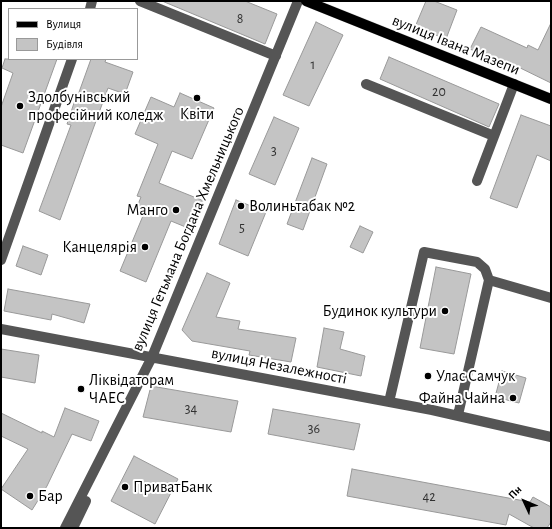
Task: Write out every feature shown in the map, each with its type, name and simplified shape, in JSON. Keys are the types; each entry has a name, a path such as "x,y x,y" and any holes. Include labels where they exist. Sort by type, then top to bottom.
{"main road":[{"name":"вулиця Івана Мазепи","path":"306,1 551,99"}],"street":[{"path":"140,1 276,56"},
{"name":"вулиця Гетьмана Богдана Хмельницького","path":"65,528 155,358 298,1"},
{"name":"вулиця Гетьмана Богдана Хмельницького","path":"73,528 155,358 306,1"},
{"path":"1,260 72,60"},
{"path":"366,84 494,136"},
{"path":"476,181 514,84"},
{"path":"389,402 424,252 477,262 485,269 489,280 458,415"},
{"path":"489,280 551,298"},
{"name":"вулиця Незалежності","path":"1,329 458,415 551,437"}],"building":[{"path":"162,1 245,1 277,14 265,44"},
{"path":"426,1 434,1 457,10 446,39 415,27"},
{"path":"316,22 343,35 309,106 283,95"},
{"path":"551,23 551,83 508,62 507,66 470,49 481,27 527,48 528,45 538,50"},
{"path":"389,57 499,104 489,127 380,79"},
{"name":"Здолбунівський професійний коледж","path":"5,59 57,60 23,153 1,145 1,107 13,73 2,68"},
{"path":"91,60 106,60 105,62 133,72 125,94 108,88 60,220 39,211 71,125 67,124 77,94 78,95"},
{"path":"180,93 214,108 192,159 172,151 159,183 204,201 193,230 171,221 146,282 120,271 145,211 137,207 141,197 137,196 158,144 135,134 151,97 174,107"},
{"path":"521,115 551,126 551,161 537,155 517,208 490,198"},
{"path":"274,117 299,128 275,185 249,174"},
{"path":"312,158 327,164 303,230 287,224"},
{"path":"236,200 266,212 248,256 219,244"},
{"path":"360,226 373,232 363,253 350,247"},
{"path":"23,246 48,255 41,275 16,266"},
{"name":"Будинок культури","path":"436,267 471,274 454,354 420,348"},
{"path":"207,273 230,283 216,317 240,321 238,329 296,338 291,362 249,355 250,351 192,341 182,330"},
{"path":"8,289 90,304 84,323 52,314 51,320 4,311"},
{"path":"324,328 344,332 340,349 365,356 361,376 317,367"},
{"path":"1,349 39,355 35,383 1,377"},
{"path":"502,371 526,378 519,403 495,397"},
{"path":"151,386 238,401 231,432 143,417"},
{"path":"65,408 99,421 91,441 72,434 47,486 32,510 1,489 28,449 1,436 1,413 42,433 42,431 54,437"},
{"path":"273,409 360,424 354,450 268,434"},
{"path":"134,456 178,479 155,524 111,501"},
{"path":"352,469 530,502 533,497 551,507 551,522 547,528 534,528 509,514 506,525 347,496"}],"place":[{"name":"Квіти","path":"197,98"},
{"name":"Здолбунівський професійний коледж","path":"20,106"},
{"name":"Волиньтабак №2","path":"241,206"},
{"name":"Манго","path":"176,210"},
{"name":"Канцелярiя","path":"145,247"},
{"name":"Будинок культури","path":"445,311"},
{"name":"Улас Самчук","path":"428,376"},
{"name":"Ліквідаторам ЧАЕС","path":"81,389"},
{"name":"Файна Чайна","path":"513,398"},
{"name":"ПриватБанк","path":"125,487"},
{"name":"Бар","path":"30,496"}]}
